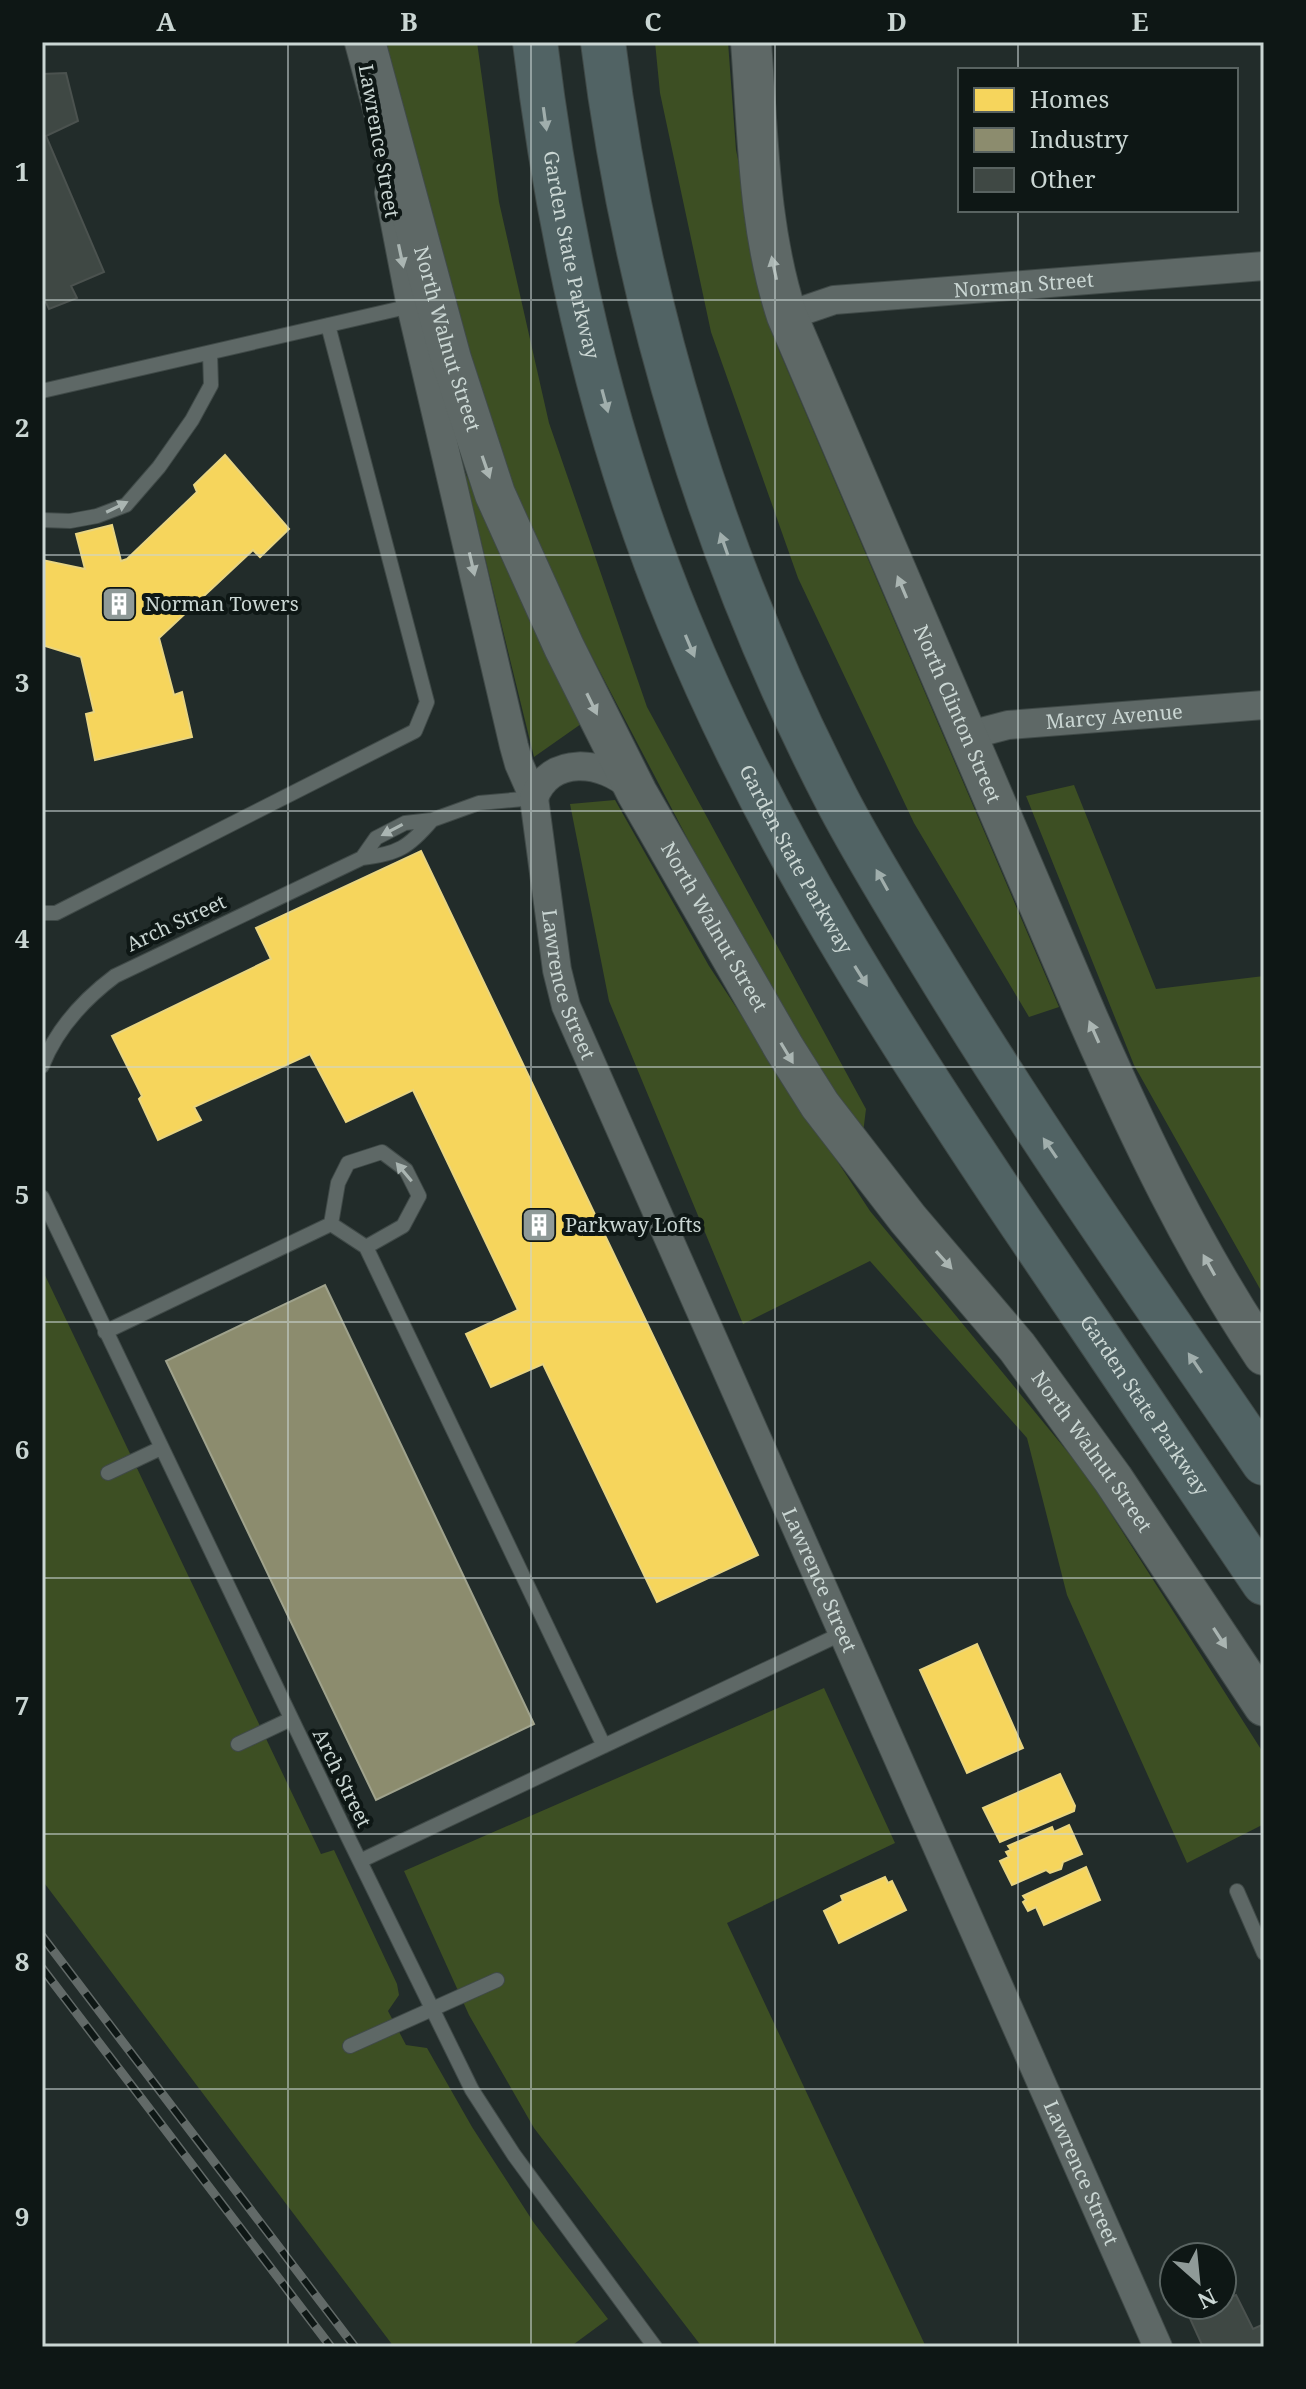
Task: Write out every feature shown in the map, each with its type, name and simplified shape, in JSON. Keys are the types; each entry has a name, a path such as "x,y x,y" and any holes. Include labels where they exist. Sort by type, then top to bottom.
{"highway":[{"name":"Garden State Parkway","path":"535,42 557,197 580,306 636,502 699,669 778,830 859,973 947,1111 1252,1566"},
{"path":"603,42 634,226 674,390 725,548 790,704 839,803 980,1042 1264,1463"}],"main road":[{"name":"North Walnut Street","path":"363,42 451,359 495,494 564,647 637,793 820,1105 908,1219 1017,1347 1113,1479 1264,1706"},
{"name":"North Clinton Street","path":"751,42 765,220 787,316 1088,1019 1160,1177 1215,1277 1264,1355"}],"street":[{"name":"Lawrence Street","path":"363,42 411,306 514,746 534,798 557,970 570,1016 1158,2347"},
{"name":"Norman Street","path":"787,316 834,300 1264,266"},
{"name":"Marcy Avenue","path":"966,736 1008,725 1264,705"},
{"path":"534,798 537,789 551,775 587,766 611,772 637,793"}],"lane":[{"path":"42,391 411,306"},
{"path":"42,913 56,913 415,731 427,702 328,325"},
{"path":"42,520 70,521 97,516 126,505 159,467 192,420 211,385 210,353"},
{"name":"Arch Street","path":"42,1066 74,1013 97,989 115,976 362,858 385,855 414,841 432,820 479,803 534,798"},
{"path":"331,1224 338,1183 348,1163 382,1152 406,1170 419,1196 403,1226 366,1247"},
{"name":"Arch Street","path":"42,1197 465,2077 492,2123 655,2347"},
{"path":"331,1224 366,1247 604,1746"},
{"path":"105,1332 331,1224"},
{"path":"108,1473 161,1448"},
{"path":"360,1861 843,1633"},
{"path":"238,1744 291,1719"},
{"path":"1237,1891 1264,1953"},
{"path":"350,2046 497,1980"}],"green space":[{"path":"384,42 477,42 499,202 549,423 647,707 866,1109 862,1141 716,893 534,546 454,323"},
{"path":"655,42 728,42 736,150 778,348 1059,1007 1029,1017 914,823 798,578 711,332 660,93"},
{"path":"463,468 581,724 534,757"},
{"path":"1074,785 1156,989 1264,976 1264,1296 1134,1065 1026,796"},
{"path":"615,800 709,966 870,1211 1085,1473 1264,1754 1264,1824 1187,1863 1067,1595 1027,1438 870,1261 743,1324 609,1001 570,804"},
{"path":"42,1269 321,1854 334,1850 397,1984 399,1995 388,2011 406,2045 427,2048 472,2127 534,2223 608,2319 570,2347 394,2347 42,1880"},
{"path":"824,1688 895,1843 727,1923 926,2347 702,2347 534,2128 469,2015 404,1871"}],"building: Homes":[{"name":"Norman Towers","path":"225,455 289,529 260,557 253,550 159,638 174,695 182,692 192,737 95,760 86,714 94,712 81,657 42,645 42,560 85,569 76,534 112,525 121,561 127,559 197,492 194,485"},
{"name":"Parkway Lofts","path":"421,851 758,1555 657,1602 543,1364 491,1387 466,1334 518,1310 413,1090 346,1122 310,1054 194,1107 201,1120 158,1140 139,1099 142,1096 112,1036 271,959 256,928"},
{"path":"977,1644 1023,1748 967,1773 920,1670"},
{"path":"1060,1774 1075,1806 1074,1811 1000,1842 983,1808"},
{"path":"1069,1825 1082,1854 1063,1862 1061,1869 1050,1873 1046,1870 1012,1885 1000,1861 1009,1857 1006,1852 1011,1850 1008,1846 1052,1827 1054,1832"},
{"path":"1086,1867 1100,1900 1044,1925 1036,1907 1028,1911 1023,1896"},
{"path":"885,1877 888,1883 892,1881 906,1910 839,1943 824,1911 843,1901 841,1896"}],"building: Industry":[{"path":"325,1285 534,1724 376,1800 166,1361"}],"building: Other":[{"path":"66,73 78,121 46,136 104,272 71,286 77,298 49,309 42,298 42,74"},
{"path":"1238,2299 1253,2329 1264,2324 1264,2347 1203,2347 1191,2321 1238,2321"}],"railway":[{"path":"42,1936 355,2347"},
{"path":"42,1968 331,2347"}],"place":[{"name":"Norman Towers","path":"119,604"},
{"name":"Parkway Lofts","path":"539,1225"}]}
